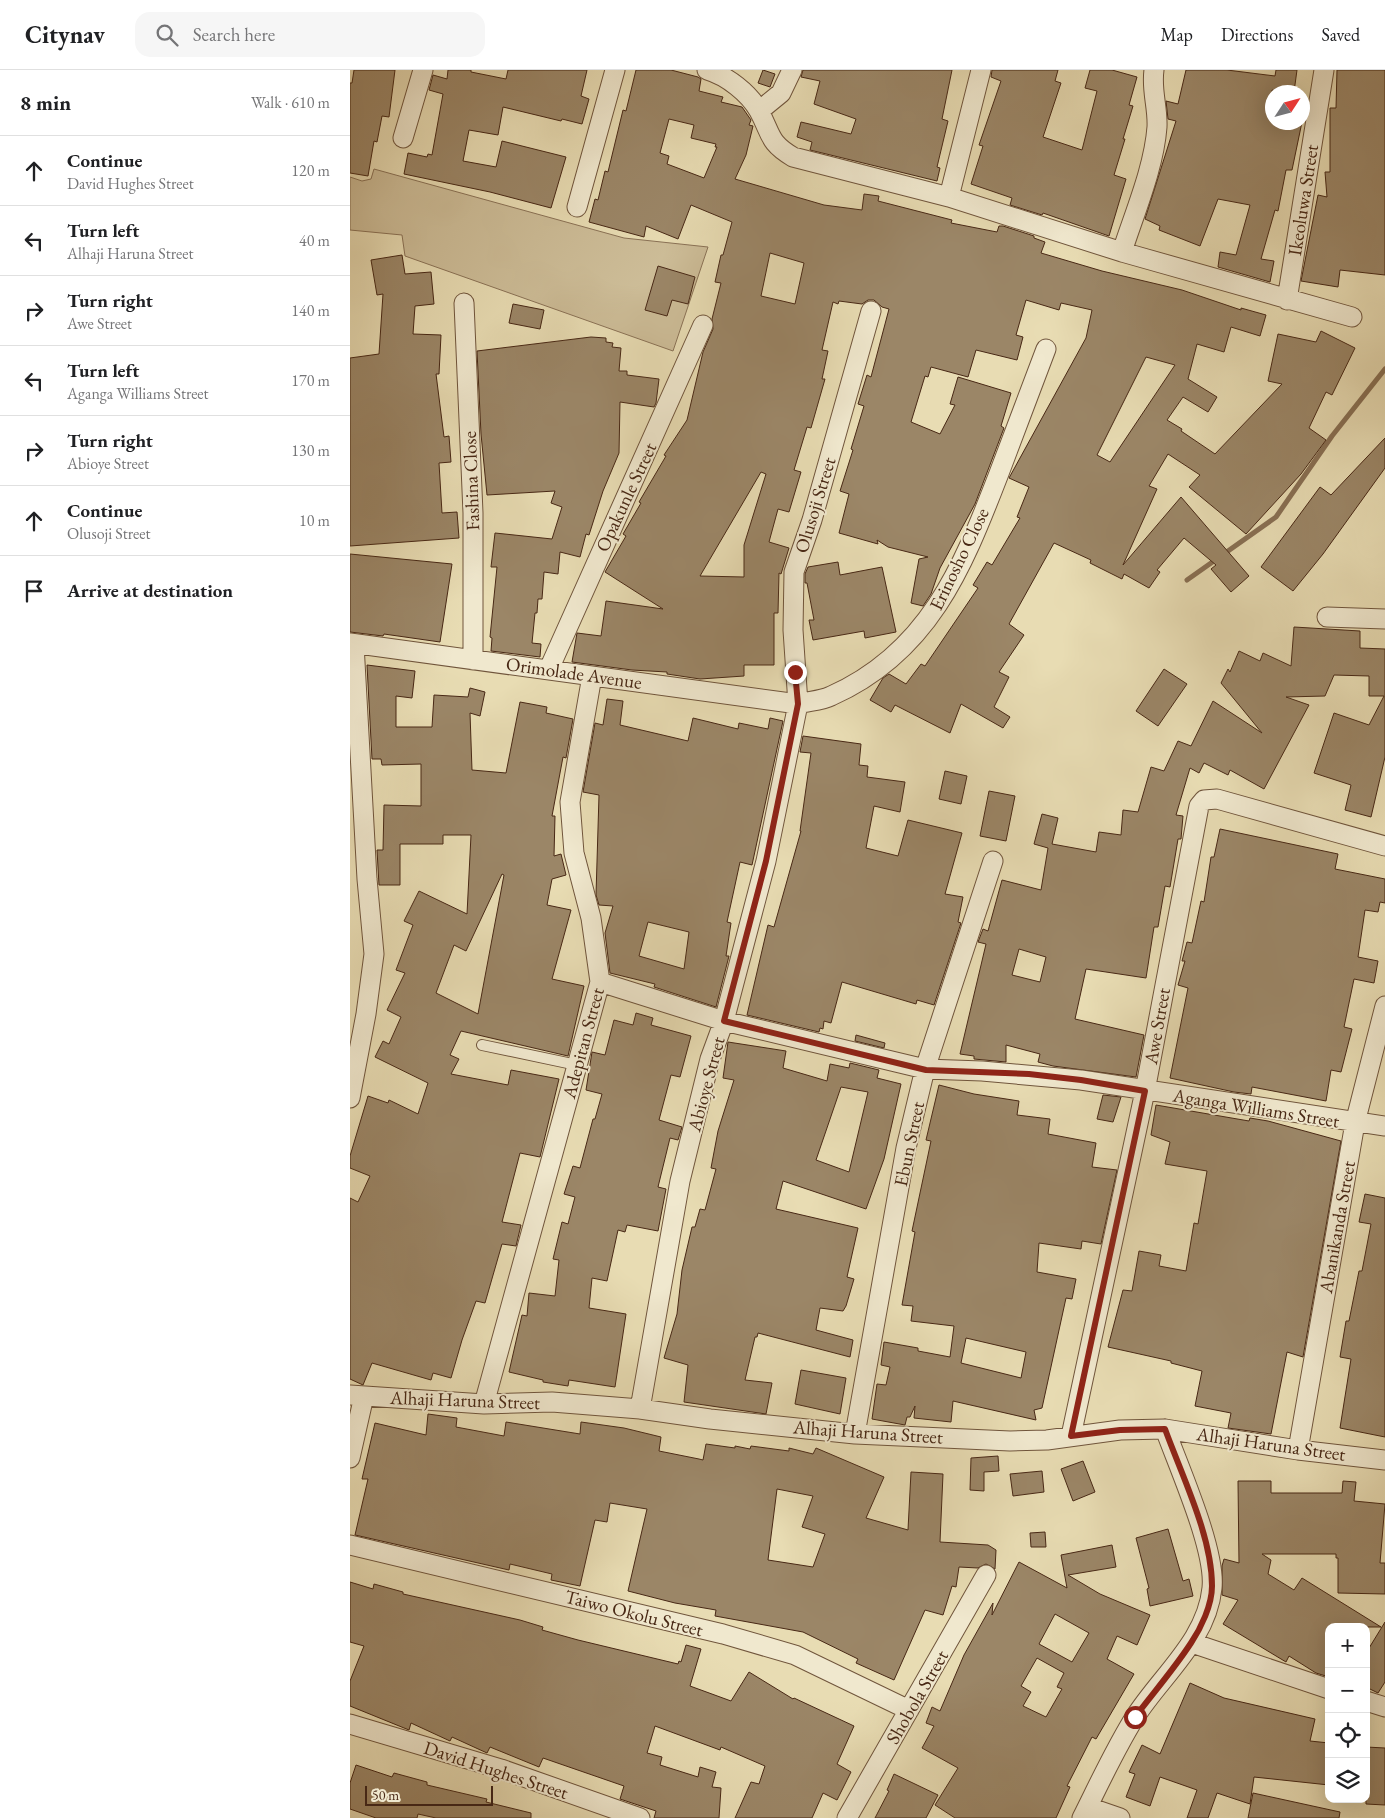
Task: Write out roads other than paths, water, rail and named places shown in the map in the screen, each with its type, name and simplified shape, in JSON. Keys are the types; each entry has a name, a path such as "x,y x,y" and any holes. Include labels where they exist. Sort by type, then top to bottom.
{"street":[{"path":"403,138 423,70"},
{"path":"577,207 615,70"},
{"path":"708,70 732,84 759,110 768,133 777,148 793,157 949,197 1122,252 1352,317"},
{"path":"759,110 781,93 792,70"},
{"path":"949,197 981,70"},
{"path":"1122,252 1152,154 1157,126 1153,97 1154,70"},
{"name":"Ikeoluwa Street","path":"1287,300 1324,70"},
{"name":"Fashina Close","path":"464,303 473,512 474,660"},
{"name":"Olusoji Street","path":"798,704 793,630 794,572 812,520 871,311"},
{"name":"Opakunle Street","path":"549,668 703,325"},
{"name":"Erinosho Close","path":"798,704 830,697 871,674 909,642 933,614 958,570 977,530 1046,349"},
{"path":"1327,617 1385,619"},
{"path":"350,1098 366,1014 374,954 366,869 352,644"},
{"name":"Orimolade Avenue","path":"352,644 549,668 592,676 798,704"},
{"name":"Adepitan Street","path":"484,1404 600,982 591,918 574,853 570,802 592,676"},
{"name":"Abioye Street","path":"640,1409 680,1181 710,1059 724,1021 766,861 798,704"},
{"name":"Awe Street","path":"1071,1436 1145,1091 1199,806 1210,799 1385,846"},
{"name":"Ebun Street","path":"855,1434 906,1148 926,1070 993,861"},
{"name":"Aganga Williams Street","path":"600,982 724,1021 926,1070 1029,1074 1081,1080 1355,1123 1385,1126"},
{"name":"Abanikanda Street","path":"1298,1450 1355,1123 1385,1006"},
{"path":"350,1458 357,1396"},
{"name":"Alhaji Haruna Street","path":"357,1396 484,1404 552,1402 640,1409 710,1419 855,1434 1010,1441 1047,1440 1120,1430 1165,1429 1298,1450 1385,1460"},
{"path":"1120,1818 1085,1812 1135,1717 1192,1643 1205,1614 1212,1588 1210,1561 1198,1520 1165,1429"},
{"name":"Taiwo Okolu Street","path":"350,1545 714,1632 795,1655 909,1710"},
{"name":"Shobola Street","path":"847,1818 986,1575"},
{"path":"1192,1643 1325,1689"},
{"path":"1370,1702 1385,1707"},
{"name":"David Hughes Street","path":"350,1724 501,1769 640,1818"}],"lane":[{"path":"482,1045 578,1065"}],"waterway":[{"path":"1187,580 1276,517 1332,436 1385,369"}]}
